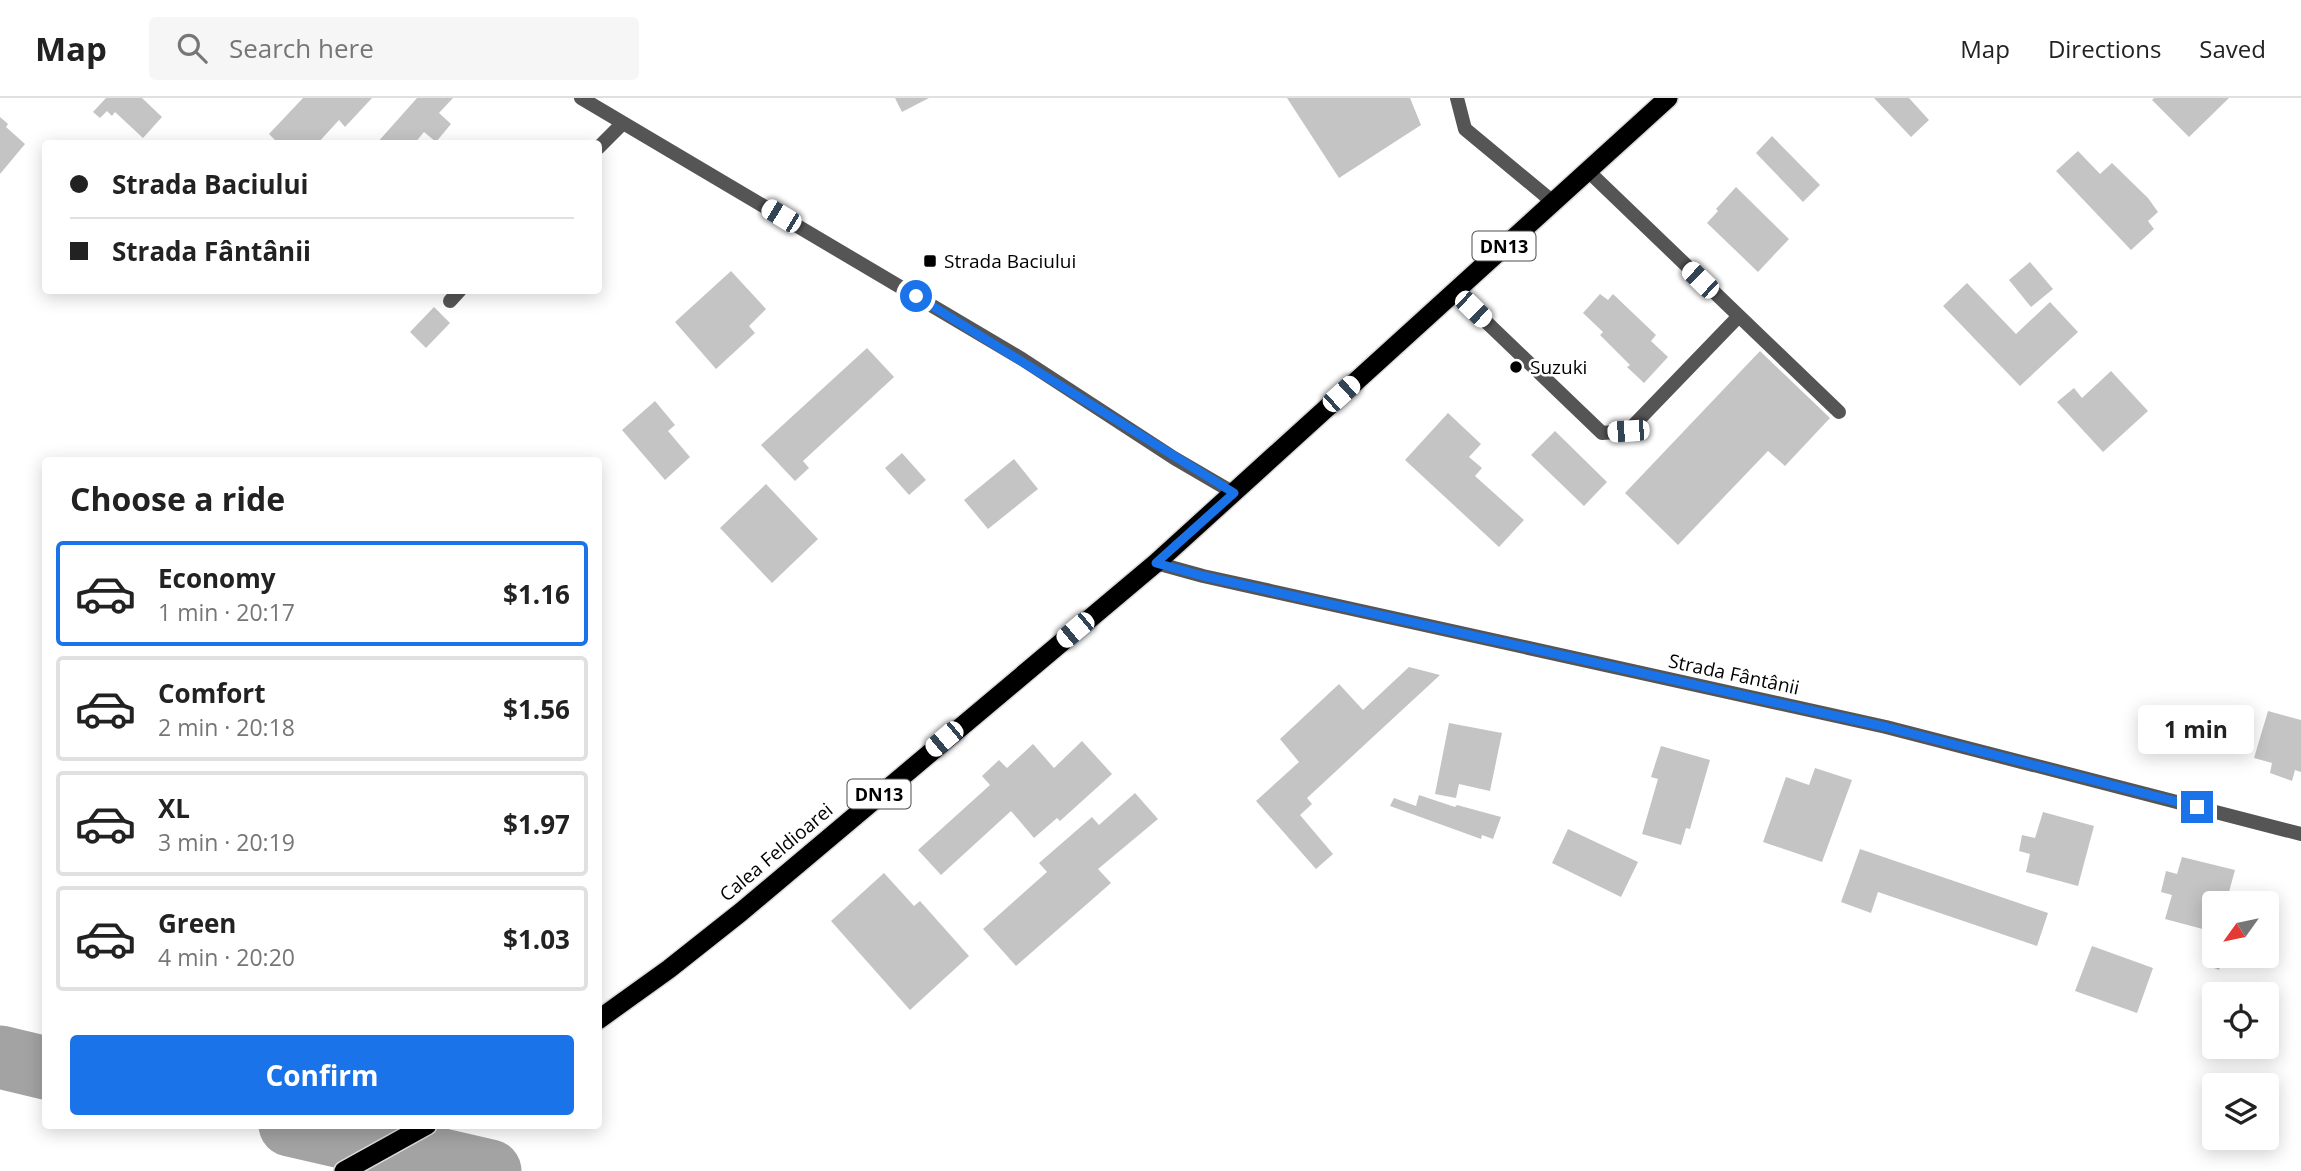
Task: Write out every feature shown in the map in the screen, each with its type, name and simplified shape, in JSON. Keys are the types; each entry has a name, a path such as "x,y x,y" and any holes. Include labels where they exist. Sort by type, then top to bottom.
{"highway":[{"name":"Calea Feldioarei","path":"602,1017 741,912 1156,563 1668,98"},
{"path":"344,1171 421,1129"}],"street":[{"path":"581,98 1022,359 1174,458 1234,493"},
{"path":"1457,98 1465,129 1553,202"},
{"path":"602,144 623,123"},
{"path":"1587,170 1839,412"},
{"path":"1454,291 1602,433 1628,431 1738,317"},
{"name":"Strada Fântânii","path":"1156,563 1203,576 1886,727 2301,834"}],"building":[{"path":"106,98 142,98 162,117 143,138 115,112 112,116 107,111 100,118 93,112"},
{"path":"303,98 372,98 345,127 339,120 321,140 275,140 269,134"},
{"path":"417,98 453,98 439,113 451,124 438,140 424,132 417,140 380,140"},
{"path":"895,98 929,98 902,112"},
{"path":"1287,98 1410,98 1421,125 1339,178"},
{"path":"1874,98 1909,98 1929,120 1911,137"},
{"path":"2229,98 2189,137 2152,100"},
{"path":"0,117 8,124 6,127 25,144 0,174"},
{"path":"1772,136 1820,185 1803,202 1756,153"},
{"path":"2078,151 2100,174 2112,163 2148,198 2158,212 2148,221 2154,229 2131,250 2056,171"},
{"path":"1736,187 1789,239 1758,272 1707,223"},
{"path":"2030,262 2053,289 2031,307 2009,280"},
{"path":"731,271 766,309 749,326 755,333 716,369 675,322"},
{"path":"1967,283 2016,334 2050,302 2078,332 2020,386 1943,306"},
{"path":"1600,294 1608,300 1613,294 1656,335 1651,341 1668,357 1644,383 1600,335 1603,332 1583,313"},
{"path":"434,307 450,323 426,348 410,332"},
{"path":"867,348 894,377 803,461 809,468 795,481 761,445"},
{"path":"1760,351 1830,418 1785,466 1768,451 1678,545 1625,493"},
{"path":"2111,371 2148,411 2103,452 2057,402 2074,388 2082,398"},
{"path":"655,401 675,425 668,431 690,457 665,480 622,430"},
{"path":"1448,413 1481,444 1469,457 1482,468 1475,476 1524,520 1499,547 1405,460"},
{"path":"1555,431 1607,482 1584,506 1531,455"},
{"path":"902,453 926,480 909,495 885,468"},
{"path":"1014,459 1038,489 988,529 964,500"},
{"path":"766,484 818,539 772,583 720,528"},
{"path":"1409,667 1440,675 1307,798 1312,804 1300,815 1333,854 1316,869 1256,801 1299,762 1280,739 1339,684 1363,710"},
{"path":"2268,711 2301,720 2301,772 2295,770 2292,781 2270,773 2272,763 2254,758"},
{"path":"1449,723 1502,733 1490,791 1459,784 1456,798 1435,794"},
{"path":"1082,741 1112,774 1060,821 1057,818 1034,838 1011,811 941,875 918,850 990,785 982,776 999,760 1007,768 1033,744 1054,768"},
{"path":"1661,746 1710,760 1690,829 1686,828 1681,845 1642,834 1658,779 1651,777"},
{"path":"1815,768 1852,780 1822,862 1763,842 1786,777 1809,785"},
{"path":"1135,793 1158,819 1098,869 1111,883 1016,966 983,929 1047,872 1039,863 1092,817 1099,825"},
{"path":"1419,795 1455,807 1457,805 1501,817 1493,839 1482,835 1481,839 1390,806 1394,798 1416,806"},
{"path":"2043,812 2094,826 2078,886 2026,872 2030,854 2019,851 2022,835 2035,838"},
{"path":"1568,829 1638,862 1621,897 1552,863"},
{"path":"1860,849 2048,913 2037,946 1878,892 1871,913 1841,902"},
{"path":"2182,857 2235,870 2229,891 2202,891 2202,929 2165,919 2172,895 2161,892 2166,871 2177,874"},
{"path":"884,873 914,906 920,901 969,956 910,1010 831,921"},
{"path":"2092,946 2153,968 2137,1013 2075,991"}],"waterway":[{"path":"0,1057 42,1067"},
{"path":"307,1129 490,1171"}],"place":[{"name":"Strada Baciului","path":"930,261"},
{"name":"Suzuki","path":"1516,367"}],"route":[{"path":"916,296 1022,359 1174,458 1234,493 1156,563 1203,576 1886,727 2197,807"}]}
